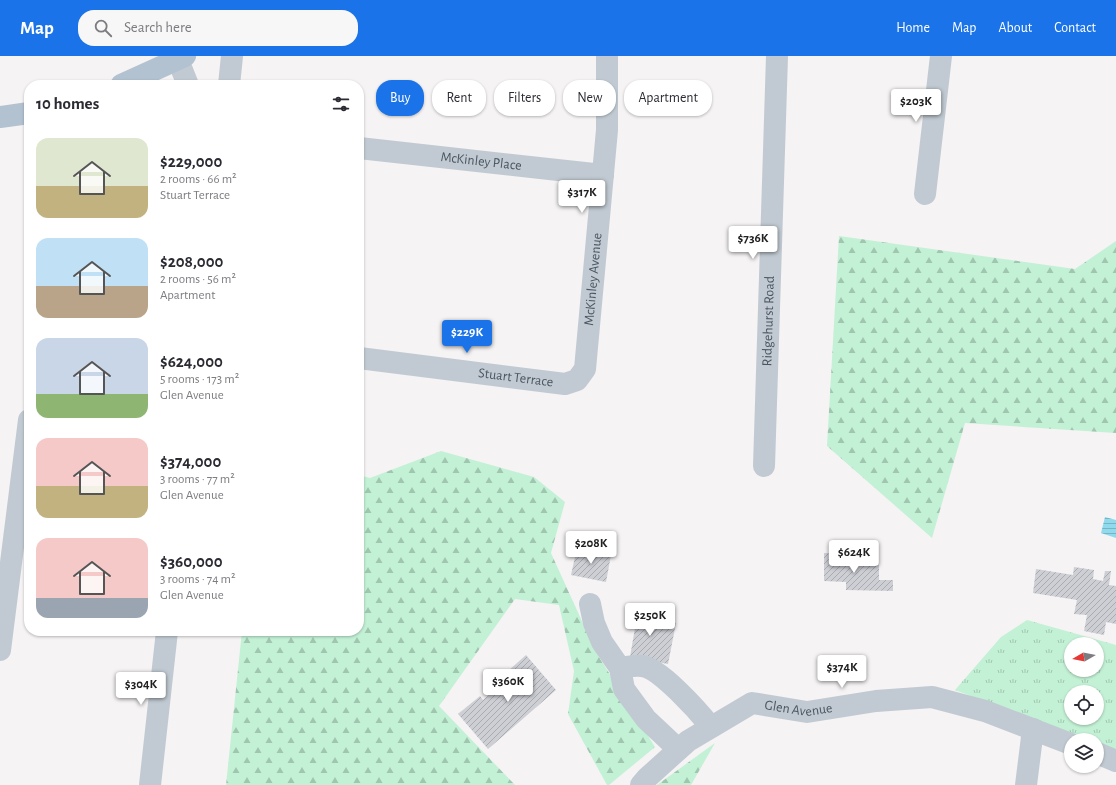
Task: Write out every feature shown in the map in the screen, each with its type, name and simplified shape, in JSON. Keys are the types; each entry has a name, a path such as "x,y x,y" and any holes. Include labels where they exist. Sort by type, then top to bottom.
{"main road":[{"path":"132,80 182,58"},
{"path":"0,117 24,114"}],"street":[{"path":"230,80 232,56"},
{"name":"McKinley Avenue","path":"577,380 585,369 603,175 607,130 607,56"},
{"name":"Ridgehurst Road","path":"764,466 777,56"},
{"path":"925,194 941,56"},
{"path":"182,58 187,80"},
{"name":"McKinley Place","path":"364,149 603,175"},
{"name":"Stuart Terrace","path":"364,359 565,384 577,380"},
{"path":"0,650 24,460"},
{"path":"590,604 594,623 602,642 620,668 624,689 646,719 678,749"},
{"path":"150,785 166,636"},
{"path":"620,668 642,666 651,669 674,687 694,706 711,727"},
{"name":"Glen Avenue","path":"641,785 688,741 752,703 807,712 876,701 932,697 985,711 1064,741"},
{"path":"1026,785 1033,729"},
{"path":"1104,757 1116,761"}],"green space":[{"path":"839,236 1075,269 1116,241 1116,433 965,423 932,538 827,446"},
{"path":"441,451 534,477 565,502 551,553 596,652 655,747 609,785 607,785 568,714 574,671 559,605 515,599 439,706 515,785 226,785 241,636 364,636 364,476 370,478"},
{"path":"1027,620 1088,637 1064,637 1064,677 1104,677 1104,642 1116,645 1116,751 1104,747 1104,733 1068,733 955,690 1001,637"},
{"path":"715,743 691,785 657,785"}],"water":[{"path":"1105,517 1116,520 1116,538 1101,533"}],"building":[{"path":"577,548 611,555 606,582 571,575"},
{"path":"824,553 852,554 851,564 879,565 879,580 893,580 893,591 846,590 846,582 824,581"},
{"path":"1074,567 1094,570 1093,579 1103,581 1105,571 1111,571 1109,585 1116,586 1116,624 1106,622 1104,635 1084,631 1087,615 1074,614 1077,600 1033,593 1036,569 1073,575"},
{"path":"629,606 644,609 642,616 676,623 668,664 630,657 635,628 625,626"},
{"path":"526,655 556,690 488,749 458,714 480,696 483,700 511,677 507,672"}]}
